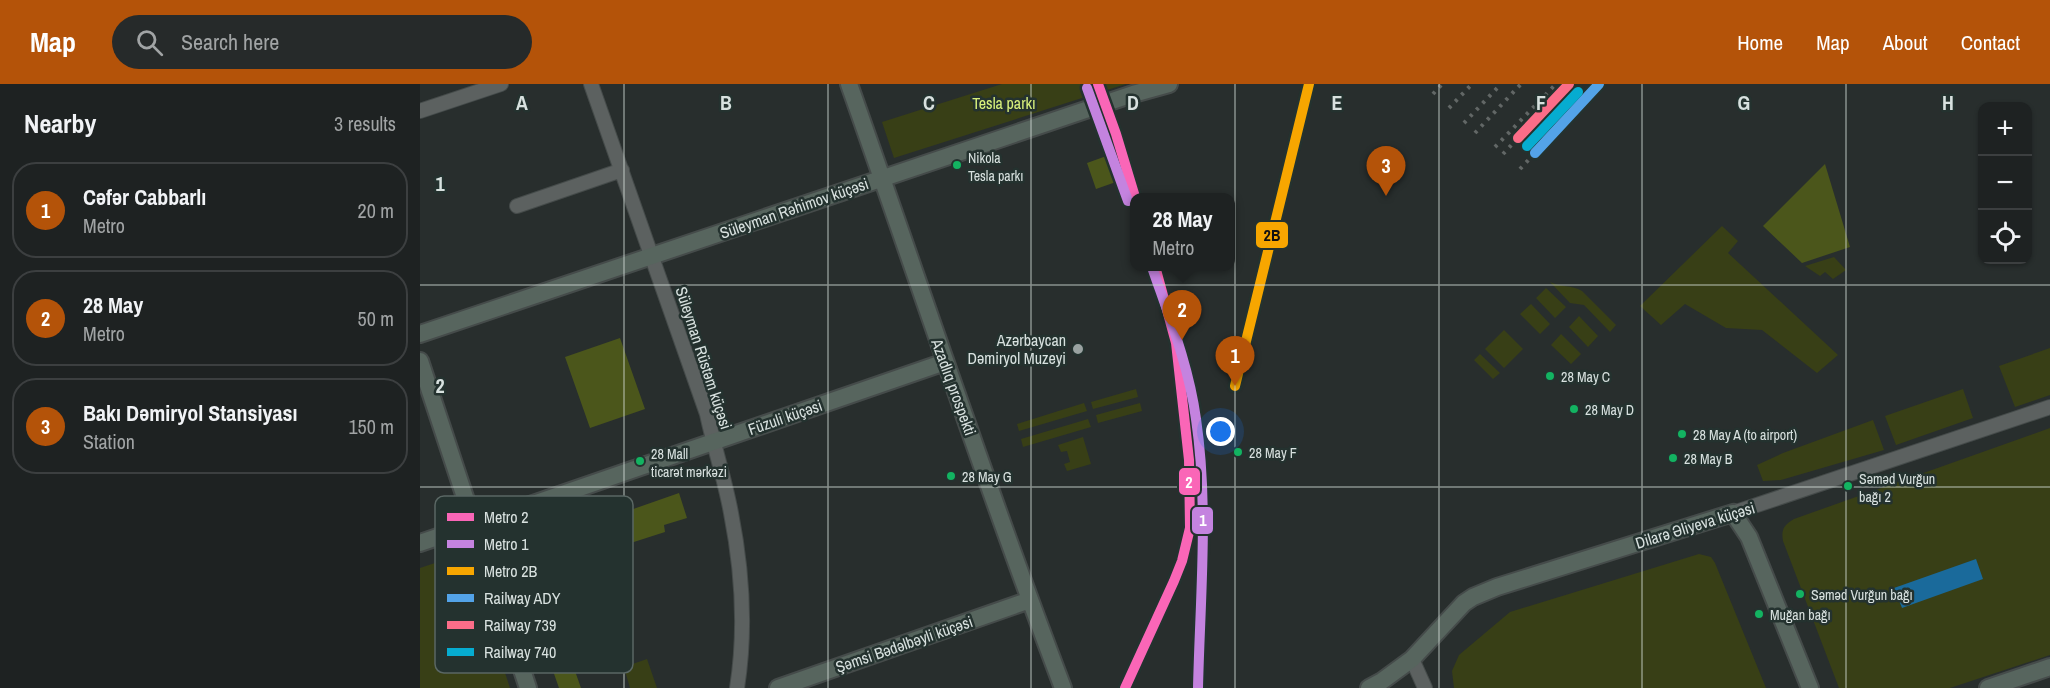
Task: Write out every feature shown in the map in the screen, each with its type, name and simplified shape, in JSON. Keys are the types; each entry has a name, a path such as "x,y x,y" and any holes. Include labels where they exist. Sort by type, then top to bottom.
{"main road":[{"name":"Azadlıq prospekti","path":"849,84 945,362 1063,688"},
{"name":"Süleyman Rəhimov küçəsi","path":"420,334 1159,85"},
{"path":"420,361 464,496"},
{"name":"Füzuli küçəsi","path":"557,496 945,362"},
{"path":"1733,513 1749,537 1810,688"},
{"name":"Dilarə Əliyeva küçəsi","path":"1369,688 1412,659 1457,609 1483,592 1733,513"},
{"name":"Füzuli küçəsi","path":"420,543 435,538"},
{"name":"Şəmsi Bədəlbəyli küçəsi","path":"777,688 1030,600"},
{"path":"1988,688 2050,667"},
{"path":"523,673 528,688"}],"street":[{"path":"420,111 501,84"},
{"name":"Süleyman Rüstəm küçəsi","path":"591,84 707,414 731,512 736,547 741,628 737,688"},
{"path":"517,206 622,170"},
{"name":"Dilarə Əliyeva küçəsi","path":"1733,513 2050,407"},
{"path":"1412,659 1425,688"}],"green space":[{"name":"Tesla parkı","path":"1002,84 1126,84 894,158 882,122"},
{"path":"1123,150 1133,176 1096,189 1087,163"},
{"path":"1825,164 1850,247 1802,263 1763,226"},
{"path":"1722,226 1738,241 1728,253 1838,355 1817,373 1762,330 1726,328 1685,304 1661,325 1640,306"},
{"path":"1834,257 1846,270 1833,279 1825,272 1820,276 1805,266"},
{"path":"1550,282 1582,291 1616,325 1610,332 1584,305 1570,303"},
{"path":"1546,288 1566,307 1555,318 1536,298"},
{"path":"1531,304 1550,324 1540,334 1520,314"},
{"path":"1579,316 1598,336 1588,347 1569,327"},
{"path":"1504,330 1523,349 1504,368 1485,349"},
{"path":"1561,334 1581,354 1571,364 1551,345"},
{"path":"620,338 645,409 590,428 565,357"},
{"path":"2050,348 2050,395 2015,407 1999,366"},
{"path":"1480,354 1500,373 1493,379 1474,360"},
{"path":"1136,389 1138,397 1093,409 1091,402"},
{"path":"1963,389 1973,418 1896,445 1885,416"},
{"path":"1084,403 1087,411 1019,431 1017,424"},
{"path":"1140,403 1142,411 1098,423 1096,415"},
{"path":"1088,419 1091,427 1023,447 1021,439"},
{"path":"1873,420 1884,450 1781,480 1763,481 1757,465"},
{"name":"Səməd Vurğun bağı","path":"2050,428 2050,655 1950,688 1839,688 1783,541 1782,533 1786,525 1794,519"},
{"path":"1083,437 1091,464 1067,471 1064,464 1070,462 1067,451 1061,452 1058,445"},
{"path":"679,493 687,518 664,525 665,532 633,542 633,509"},
{"path":"1699,554 1711,557 1715,563 1766,688 1454,688 1452,671 1459,655 1510,612"},
{"path":"435,563 435,673 505,673 510,688 420,688 420,568"},
{"path":"647,659 657,688 630,688 626,673 633,673 633,664"},
{"path":"554,673 576,673 581,688 559,688"}],"water":[{"path":"1976,559 1983,579 1902,608 1894,588"}],"railway":[{"path":"1433,94 1442,84"},
{"path":"1449,108 1472,84"},
{"path":"1464,123 1501,84"},
{"path":"1475,133 1521,84"},
{"path":"1495,147 1556,84"},
{"path":"1503,154 1518,138"},
{"path":"1520,169 1535,153"}],"metro line":[{"name":"2","path":"1098,84 1134,193"},
{"name":"2B","path":"1235,386 1309,84"},
{"name":"1","path":"1087,88 1128,201"},
{"name":"1","path":"1153,271 1189,381 1200,452 1203,553 1198,688"},
{"name":"2","path":"1125,688 1174,581 1182,561 1190,528 1189,460 1176,343 1156,271"}],"rail line":[{"name":"739","path":"1518,138 1569,84"},
{"name":"ADY","path":"1535,153 1599,84"},
{"name":"740","path":"1527,146 1578,92"}],"place":[{"name":"Nikola Tesla parkı","path":"957,165"},
{"name":"Bakı Dəmiryol Stansiyası","path":"1386,196"},
{"name":"28 May","path":"1182,340"},
{"name":"Azərbaycan Dəmiryol Muzeyi","path":"1078,349"},
{"name":"28 May C","path":"1550,376"},
{"name":"Cəfər Cabbarlı","path":"1235,386"},
{"name":"28 May D","path":"1574,409"},
{"name":"28 May A (to airport)","path":"1682,434"},
{"name":"28 May F","path":"1238,452"},
{"name":"28 May B","path":"1673,458"},
{"name":"28 Mall ticarət mərkəzi","path":"640,461"},
{"name":"28 May G","path":"951,476"},
{"name":"Səməd Vurğun bağı 2","path":"1848,486"},
{"name":"Səməd Vurğun bağı","path":"1800,594"},
{"name":"Muğan bağı","path":"1759,614"}]}
